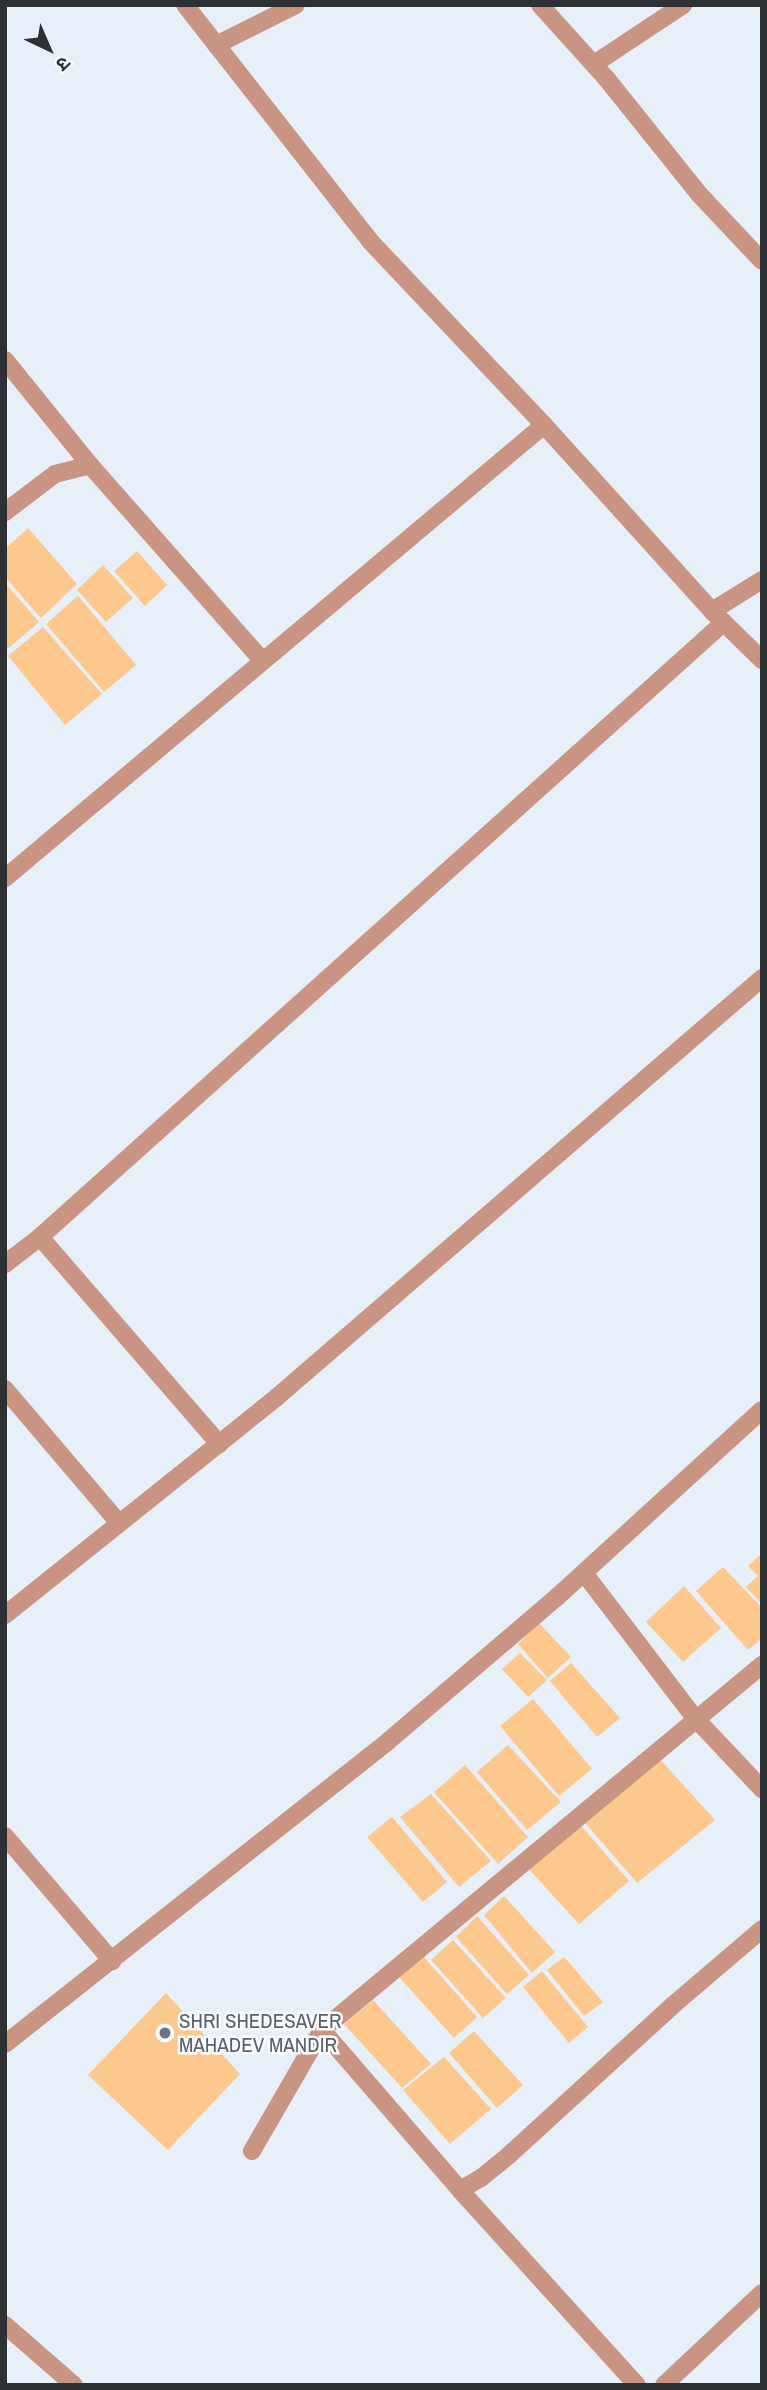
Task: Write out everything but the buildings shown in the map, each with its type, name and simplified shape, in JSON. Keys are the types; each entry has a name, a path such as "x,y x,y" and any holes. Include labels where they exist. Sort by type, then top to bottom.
{"street":[{"path":"185,5 371,242 544,425 718,617 762,660"},
{"path":"216,45 296,5"},
{"path":"540,5 594,64 698,193 762,261"},
{"path":"594,64 682,5"},
{"path":"5,360 90,465 263,661"},
{"path":"5,878 544,425"},
{"path":"5,512 55,474 90,465"},
{"path":"5,1264 40,1237 718,617 762,580"},
{"path":"5,1615 277,1397 762,978"},
{"path":"40,1237 219,1444"},
{"path":"5,1390 119,1523"},
{"path":"5,2044 386,1743 584,1573 762,1410"},
{"path":"584,1573 695,1718 762,1789"},
{"path":"252,2151 322,2030 762,1665"},
{"path":"5,1836 112,1961"},
{"path":"460,2190 481,2178 509,2155 762,1928"},
{"path":"322,2030 460,2190 637,2385"},
{"path":"664,2385 762,2293"},
{"path":"5,2325 74,2385"}],"place":[{"name":"SHRI SHEDESAVER MAHADEV MANDIR","path":"165,2033"}]}
